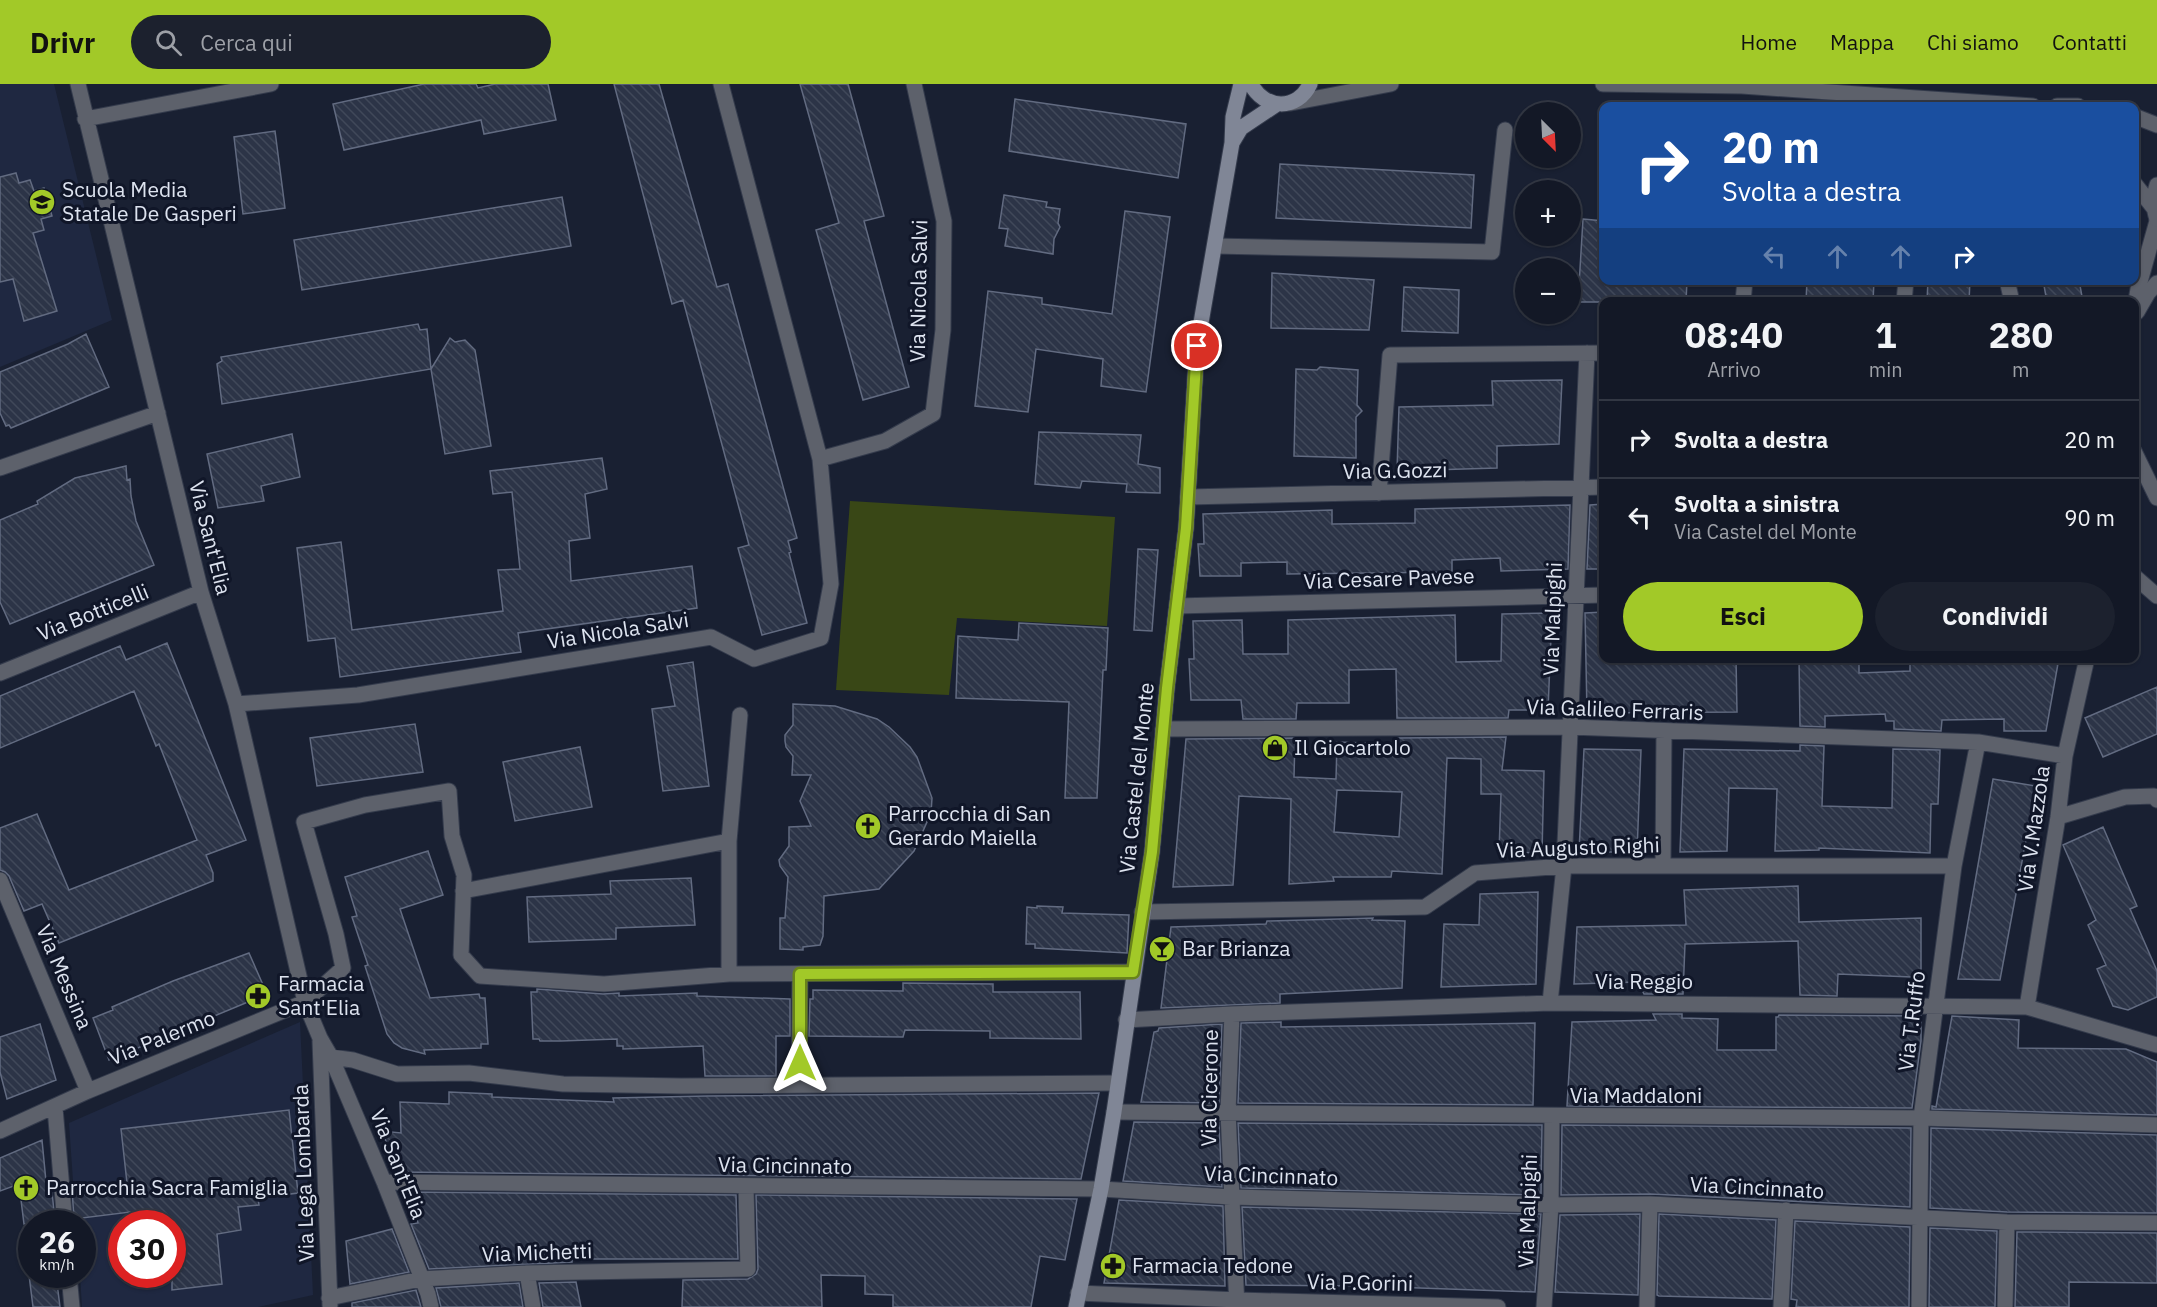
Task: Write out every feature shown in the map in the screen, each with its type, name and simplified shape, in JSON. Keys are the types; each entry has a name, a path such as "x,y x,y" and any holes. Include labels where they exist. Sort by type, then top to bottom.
{"main road":[{"name":"Via Castel del Monte","path":"1077,1300 1101,1189 1114,1112 1152,852 1163,729 1186,528 1197,346 1232,143 1233,117 1241,84"},
{"path":"1251,84 1262,99 1284,104"},
{"path":"1232,143 1241,128 1284,104 1300,98 1310,84"}],"street":[{"name":"Via Sant'Elia","path":"78,84 201,592 236,704 305,1002"},
{"path":"85,119 271,84"},
{"name":"Via Nicola Salvi","path":"236,704 358,695 711,637 754,659 822,638 831,584 820,459 721,84"},
{"name":"Via Nicola Salvi","path":"820,459 885,441 933,414 943,330 944,221 914,84"},
{"path":"1284,104 1391,84"},
{"path":"1603,84 1742,86 1975,102"},
{"path":"2139,118 2157,125"},
{"path":"1215,246 1492,252 1505,130"},
{"path":"2139,285 2156,216 2154,195 2157,185"},
{"path":"2139,190 2156,216"},
{"path":"2139,307 2157,283"},
{"name":"Via Malpighi","path":"1550,1003 1564,866 1587,353"},
{"path":"1379,493 1390,355 1599,353"},
{"path":"0,468 158,413"},
{"path":"2139,461 2157,498"},
{"name":"Via G.Gozzi","path":"1188,497 1599,487"},
{"path":"2139,580 2157,596"},
{"name":"Via Botticelli","path":"0,673 201,592"},
{"name":"Via Cesare Pavese","path":"1176,606 1599,595"},
{"name":"Via V.Mazzola","path":"2027,1007 2058,817 2065,756 2085,663"},
{"path":"729,974 729,841 740,715"},
{"name":"Via Galileo Ferraris","path":"1163,729 1570,727 1978,742 2065,756"},
{"path":"1663,866 1664,732"},
{"name":"Via T.Ruffo","path":"1919,1307 1921,1118 1954,866 1978,742"},
{"name":"Via Palermo","path":"0,1131 55,1108 88,1091 305,1002 343,968 336,934 304,822 365,805 449,791 452,836 464,875 463,891"},
{"path":"2058,817 2125,797 2154,796 2157,800"},
{"path":"729,841 463,891 460,955 480,976 604,984 729,974 1133,972"},
{"name":"Via Augusto Righi","path":"1142,912 1425,907 1475,873 1564,866 1954,866"},
{"name":"Via Messina","path":"0,880 88,1091"},
{"path":"799,1085 800,974"},
{"path":"305,1002 320,1038"},
{"name":"Via Reggio","path":"1126,1020 1550,1003 2027,1007 2157,1046"},
{"name":"Via Cicerone","path":"1232,1014 1228,1112 1238,1304"},
{"name":"Via Sant'Elia","path":"320,1038 331,1057 384,1182 431,1307"},
{"name":"Via Lega Lombarda","path":"320,1038 329,1305"},
{"path":"331,1057 353,1060 397,1074 469,1073 563,1084 1117,1083"},
{"path":"55,1108 64,1210"},
{"name":"Via Maddaloni","path":"1114,1112 1921,1118 2157,1125"},
{"name":"Via Malpighi","path":"1544,1307 1551,1206 1552,1117"},
{"name":"Via Cincinnato","path":"384,1182 1101,1189 1231,1197 1551,1206 1650,1204 2007,1222 2157,1223"},
{"name":"Via Michetti","path":"329,1305 421,1279 527,1273 748,1269 746,1187"},
{"path":"1647,1307 1650,1204"},
{"path":"1781,1307 1786,1210"},
{"path":"2005,1307 2007,1222"},
{"path":"527,1273 533,1307"},
{"path":"70,1288 72,1307"},
{"name":"Via P.Gorini","path":"1077,1300 1498,1307"}],"shaded area":[{"name":"Scuola Media Statale De Gasperi","path":"0,84 54,84 112,320 0,367"},
{"path":"300,1022 313,1295 258,1307 82,1307 81,1288 96,1288 96,1210 75,1210 69,1123"}],"green space":[{"path":"850,501 1115,517 1107,626 957,618 949,695 836,690"}],"building":[{"path":"424,84 476,84 478,88 495,84 548,84 556,120 484,134 481,120 344,150 333,104"},
{"path":"614,84 659,84 717,287 728,284 797,538 788,541 791,552 789,553 807,623 762,635 738,548 749,545 683,300 672,304"},
{"path":"800,84 848,84 884,216 864,221 909,387 863,400 816,230 839,223"},
{"path":"1015,99 1186,124 1178,178 1009,151"},
{"path":"275,131 285,208 243,214 234,137"},
{"path":"1280,164 1474,175 1471,228 1276,218"},
{"path":"16,173 19,183 30,180 34,191 44,188 52,216 41,219 44,230 33,233 57,311 24,321 13,279 0,282 0,177"},
{"path":"1004,195 1047,202 1046,207 1060,209 1058,223 1060,227 1054,239 1053,254 1005,246 1008,229 999,228"},
{"path":"562,197 571,246 302,290 294,240"},
{"path":"1125,211 1170,217 1146,392 1101,386 1103,359 1036,349 1028,412 975,406 988,291 1042,298 1042,304 1112,314"},
{"path":"1583,219 1599,221 1599,285 1687,285 1686,297 1599,297 1599,302 1581,302"},
{"path":"1272,273 1374,280 1369,330 1271,328"},
{"path":"1807,285 1874,285 1873,297 1806,297"},
{"path":"1928,285 1970,285 1969,297 1927,297"},
{"path":"2044,285 2080,285 2082,297 2046,297"},
{"path":"1404,287 1459,290 1458,333 1402,331"},
{"path":"418,324 420,330 427,329 431,369 222,404 217,364 222,361 221,357"},
{"path":"86,334 109,387 11,428 9,425 6,426 0,413 0,372 68,344"},
{"path":"450,338 455,342 465,340 475,350 491,446 445,454 431,369"},
{"path":"1320,367 1358,370 1357,405 1362,411 1356,417 1356,458 1294,456 1296,369 1317,370"},
{"path":"1562,380 1559,444 1497,446 1497,468 1397,471 1399,407 1493,405 1492,381"},
{"path":"1039,432 1141,435 1138,464 1160,468 1160,493 1126,492 1127,484 1082,481 1080,488 1035,484"},
{"path":"292,434 300,477 261,486 264,501 218,508 207,454"},
{"path":"602,458 607,489 585,494 590,538 569,541 571,581 692,566 697,608 518,633 521,652 340,677 335,638 308,641 297,548 341,542 352,630 503,611 498,570 520,569 512,492 493,494 490,471"},
{"path":"126,466 136,521 154,565 10,624 0,602 0,520 38,504 37,501 75,478"},
{"path":"1599,504 1599,569 1587,569 1590,505"},
{"path":"1570,505 1568,569 1501,571 1500,558 1452,560 1452,572 1287,574 1287,562 1241,563 1241,576 1200,576 1198,544 1204,544 1203,514 1332,510 1332,524 1415,523 1415,509"},
{"path":"1138,549 1158,550 1152,631 1134,630"},
{"path":"1599,612 1599,663 1736,663 1737,712 1587,713 1585,613"},
{"path":"1552,613 1548,710 1509,710 1508,718 1397,718 1396,669 1349,670 1349,703 1297,703 1296,719 1243,719 1241,700 1191,700 1189,659 1194,659 1193,621 1242,620 1243,654 1288,654 1288,620 1455,615 1456,662 1501,661 1502,614"},
{"path":"1019,623 1108,628 1106,670 1103,670 1097,798 1065,798 1069,702 956,698 958,636 1018,640"},
{"path":"167,643 246,840 206,855 213,873 213,881 59,943 42,904 24,911 9,876 0,870 0,828 37,814 69,890 197,840 159,744 156,746 134,691 0,748 0,696 120,646 126,660"},
{"path":"693,662 709,786 663,791 652,709 675,706 667,666"},
{"path":"1799,663 1859,663 1859,673 1910,671 1910,663 2058,663 2046,731 2004,731 2004,719 1942,720 1941,731 1894,729 1894,721 1886,721 1885,714 1825,716 1825,727 1800,726"},
{"path":"2157,687 2157,734 2103,757 2085,718"},
{"name":"Parrocchia di San Gerardo Maiella","path":"793,704 835,706 877,719 889,727 917,757 932,798 931,813 914,851 879,889 824,896 823,936 820,945 803,947 803,950 780,949 780,918 785,918 788,877 780,866 779,860 789,846 789,827 811,826 800,801 811,775 792,775 793,756 786,747 785,741 785,735 793,725"},
{"path":"415,724 423,772 317,786 310,738"},
{"path":"1506,737 1502,770 1544,771 1542,853 1499,852 1501,794 1481,794 1481,759 1447,758 1442,874 1392,871 1391,877 1333,877 1334,881 1289,884 1291,799 1239,796 1233,885 1173,887 1186,739 1295,738 1294,777 1336,779 1337,742 1397,744 1397,738","holes":["1337,790 1402,792 1399,837 1334,832"]},
{"path":"1800,745 1824,746 1822,806 1892,808 1893,749 1940,750 1938,804 1931,804 1930,853 1819,848 1819,850 1775,851 1777,789 1729,788 1727,851 1680,852 1684,749 1800,751"},
{"path":"580,747 592,807 515,821 503,762"},
{"path":"1584,749 1641,750 1637,852 1579,852"},
{"path":"1993,779 2036,786 2000,980 1958,979"},
{"path":"2103,827 2137,906 2130,909 2157,971 2157,997 2128,1010 2113,1006 2097,969 2106,965 2088,925 2096,920 2063,845"},
{"path":"428,851 443,895 400,909 430,998 479,994 480,998 485,998 488,1044 481,1044 481,1048 424,1050 425,1054 402,1048 394,1043 387,1034 365,966 368,965 352,917 357,916 345,877"},
{"path":"691,878 695,925 616,928 616,939 529,942 527,897 611,894 610,881"},
{"path":"1798,886 1799,922 1921,918 1921,976 1838,974 1837,996 1800,995 1798,941 1685,944 1683,994 1644,994 1638,982 1574,984 1577,927 1686,925 1684,890"},
{"path":"1538,892 1536,984 1441,987 1444,924 1479,925 1480,894"},
{"path":"1037,906 1063,907 1062,913 1129,915 1127,953 1035,948 1035,944 1026,944 1027,907 1037,908"},
{"path":"1373,918 1372,920 1405,921 1402,988 1280,994 1280,1003 1161,1008 1171,927"},
{"path":"249,953 267,994 109,1060 93,1018 113,1010 112,1007 173,981"},
{"path":"903,983 993,984 993,992 1080,992 1081,1039 990,1038 990,1031 905,1030 903,1037 809,1036 810,999 813,999 813,990 903,991"},
{"path":"537,989 619,993 619,996 697,993 697,996 790,999 790,1036 776,1036 776,1076 705,1076 703,1046 623,1049 623,1046 617,1046 617,1039 540,1041 533,1039 531,992 537,992"},
{"path":"1653,1014 1682,1014 1682,1018 1718,1019 1717,1050 1776,1050 1776,1017 1779,1015 1921,1016 1921,1041 1912,1108 1567,1106 1572,1022 1656,1020"},
{"path":"1952,1016 2019,1020 2018,1048 2126,1049 2157,1062 2157,1115 1932,1109 1932,1106 1936,1107"},
{"path":"1281,1022 1281,1027 1535,1023 1533,1105 1238,1103 1241,1023"},
{"path":"40,1024 56,1080 7,1099 0,1072 0,1037"},
{"path":"1222,1024 1219,1103 1141,1102 1154,1032 1159,1028"},
{"path":"449,1092 492,1094 492,1097 614,1102 613,1098 707,1096 1099,1093 1081,1179 398,1172 382,1131 401,1133 400,1102 449,1104"},
{"path":"289,1110 298,1193 258,1198 259,1205 238,1207 241,1230 217,1234 222,1284 172,1290 172,1288 186,1288 186,1210 108,1210 108,1215 96,1216 96,1210 73,1210 72,1189 127,1183 121,1129"},
{"path":"1134,1122 1219,1123 1222,1187 1123,1181"},
{"path":"1238,1123 1542,1125 1541,1195 1241,1188"},
{"path":"1562,1125 1911,1128 1910,1207 1650,1194 1561,1195"},
{"path":"1931,1128 2157,1135 2157,1213 2007,1212 1930,1208"},
{"path":"42,1140 47,1192 52,1192 54,1210 22,1210 19,1184 0,1191 0,1158"},
{"path":"408,1192 736,1195 738,1259 572,1259 572,1262 429,1269 411,1224 418,1223"},
{"path":"756,1195 1077,1199 1065,1260 1040,1256 1031,1307 893,1307 893,1295 865,1294 865,1276 821,1275 822,1307 682,1307 683,1280 748,1279 756,1274 758,1269"},
{"path":"1119,1200 1223,1206 1225,1286 1104,1283"},
{"path":"1242,1207 1541,1214 1535,1292 1363,1286 1246,1285"},
{"path":"1640,1214 1638,1295 1555,1292 1560,1215"},
{"path":"1659,1214 1776,1220 1772,1299 1657,1295"},
{"path":"1795,1221 1910,1227 1909,1307 1796,1307 1797,1300 1791,1299"},
{"path":"1930,1228 1997,1231 1995,1307 1929,1307"},
{"path":"392,1229 409,1272 350,1284 346,1241"},
{"path":"2017,1232 2157,1233 2157,1283 2069,1282 2069,1307 2015,1307"},
{"path":"576,1282 581,1307 543,1307 539,1283"},
{"path":"519,1283 523,1307 441,1307 436,1288"},
{"path":"31,1288 58,1288 60,1307 33,1307"},
{"path":"416,1290 421,1307 352,1307 352,1303"}],"place":[{"name":"Scuola Media Statale De Gasperi","path":"42,202"},
{"name":"Il Giocartolo","path":"1275,748"},
{"name":"Parrocchia di San Gerardo Maiella","path":"868,826"},
{"name":"Bar Brianza","path":"1162,949"},
{"name":"Farmacia Sant'Elia","path":"258,996"},
{"name":"Parrocchia Sacra Famiglia","path":"26,1188"},
{"name":"Farmacia Tedone","path":"1113,1266"}],"route":[{"path":"800,1063 800,974 1133,972 1152,852 1167,688 1186,528 1197,346"}]}
